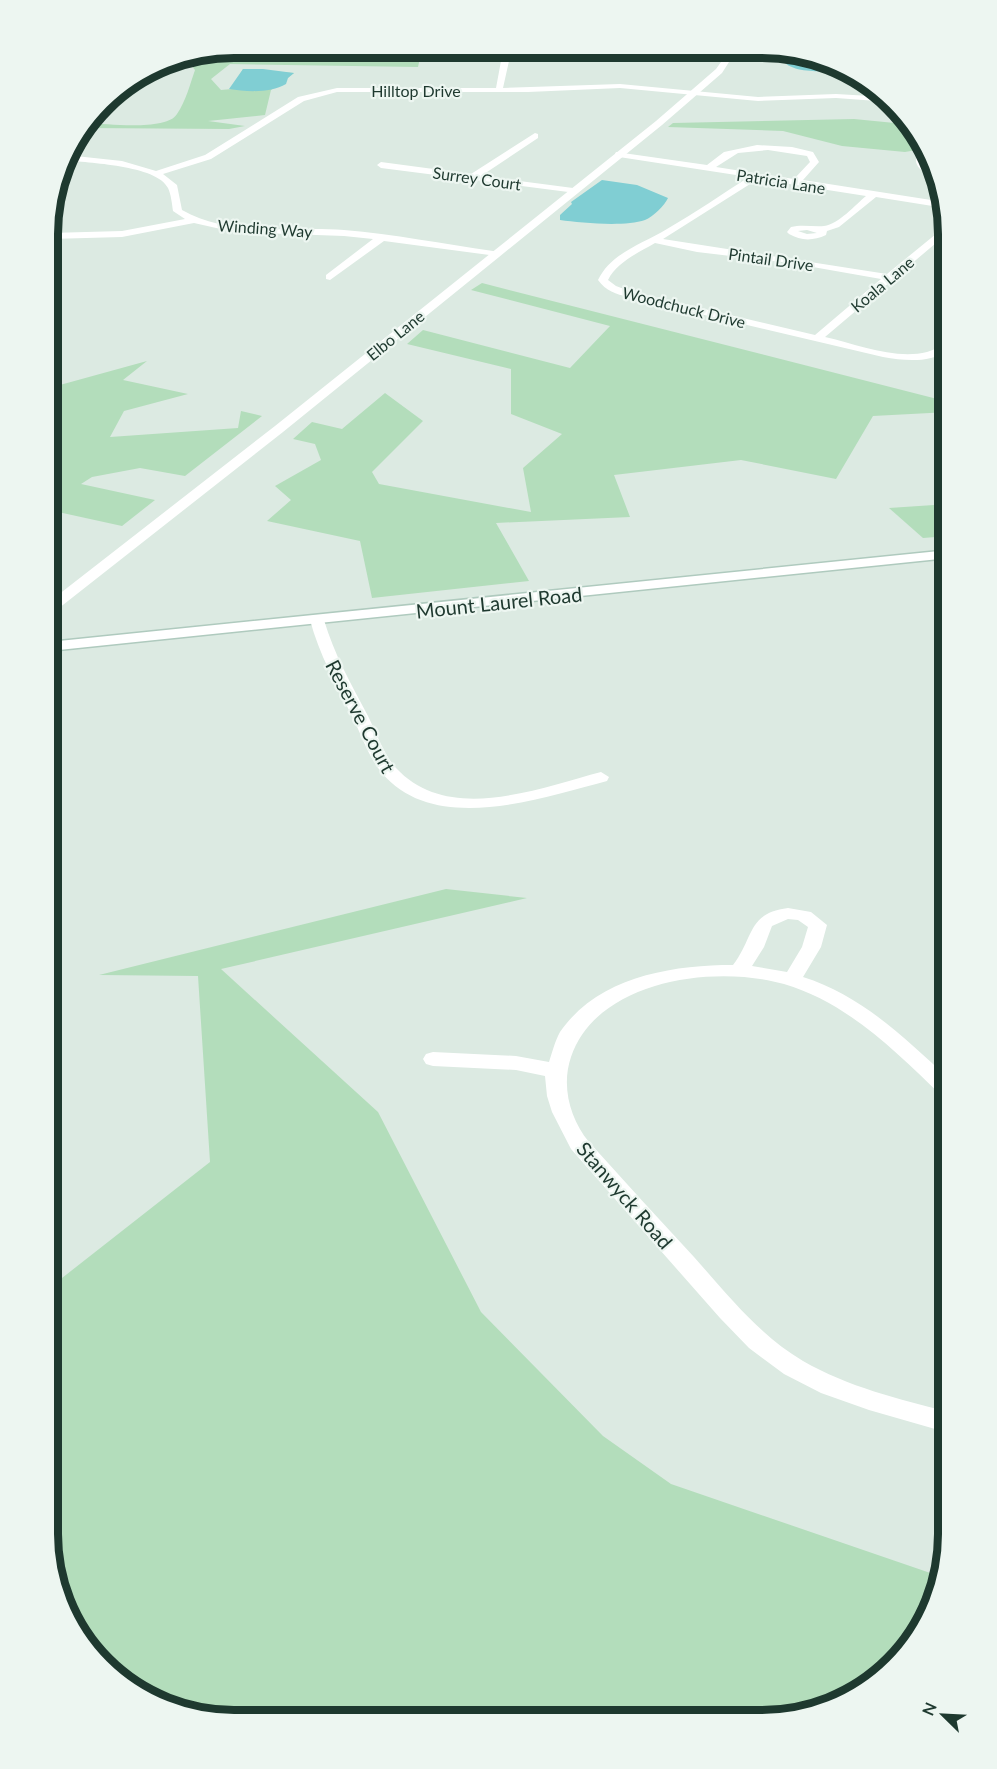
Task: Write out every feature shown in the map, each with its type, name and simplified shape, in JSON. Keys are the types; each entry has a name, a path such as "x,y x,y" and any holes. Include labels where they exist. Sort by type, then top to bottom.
{"street":[{"path":"499,90 507,58"},
{"name":"Elbo Lane","path":"58,602 279,429 619,154 723,67 725,58"},
{"name":"Hilltop Drive","path":"157,173 208,157 296,102 317,93 349,89 499,90 610,86 758,99 837,96 875,99"},
{"path":"472,177 535,136"},
{"path":"708,168 727,154 737,151 768,148 796,150 810,154 815,162 795,183"},
{"name":"Patricia Lane","path":"619,154 936,204"},
{"path":"76,159 105,162 157,173"},
{"name":"Surrey Court","path":"381,165 573,191"},
{"name":"Winding Way","path":"157,173 172,185 178,211 194,220 234,229 330,232 493,254"},
{"name":"Woodchuck Drive","path":"756,177 623,257 605,273 603,280 605,283 623,292 883,354 908,357 930,356 938,352"},
{"path":"820,230 836,225 873,195"},
{"path":"58,236 118,236 150,232 194,220"},
{"name":"Koala Lane","path":"816,339 938,236"},
{"path":"330,277 381,238"},
{"name":"Pintail Drive","path":"654,240 697,249 790,260 889,277"},
{"name":"Mount Laurel Road","path":"58,646 938,555"},
{"name":"Reserve Court","path":"317,620 325,648 387,770 396,780 411,790 441,800 480,803 507,800 601,777"},
{"path":"740,971 756,944 761,927 767,921 777,916 801,914 818,925 817,933 813,949 792,979"},
{"name":"Stanwyck Road","path":"938,1081 877,1026 857,1011 821,990 792,979 740,971 688,972 665,977 622,992 603,1002 574,1028 564,1044 556,1071 558,1098 574,1137 634,1209 745,1332 795,1368 825,1383 874,1401 938,1420"},
{"path":"433,1059 516,1063 556,1071"}],"green space":[{"path":"234,58 420,58 418,67 230,64 211,79 221,90 232,89 243,69 294,73 271,90 265,115 208,121 245,126 229,129 95,128 98,124 150,125 171,119 183,104 195,70 190,64"},
{"path":"854,119 899,123 916,150 905,152 842,146 783,131 668,127 673,123"},
{"path":"482,283 938,399 938,413 873,416 836,479 741,460 614,475 630,517 496,523 529,581 372,598 360,541 267,521 291,500 275,486 321,460 315,444 293,439 312,422 342,429 385,393 423,421 372,472 379,484 531,512 523,468 562,434 511,414 511,369 407,344 423,330 570,368 610,326 471,290"},
{"path":"147,361 123,380 188,394 124,411 110,437 238,428 241,411 262,416 185,476 140,468 92,477 81,484 155,500 122,526 58,512 58,386"},
{"path":"938,505 938,537 923,538 889,508"},
{"path":"446,889 527,898 221,969 378,1112 481,1312 603,1436 671,1484 934,1574 925,1602 902,1642 879,1667 840,1692 797,1707 774,1710 212,1709 189,1705 167,1697 146,1687 118,1667 88,1632 68,1591 62,1569 58,1534 58,1281 210,1162 198,976 99,975"}],"water":[{"path":"782,60 826,71 807,71 786,64"},
{"path":"243,69 294,73 288,78 286,84 273,89 251,91 229,89"},
{"path":"602,180 637,185 668,198 652,216 636,222 603,224 560,220 560,215 572,204 571,202"}]}
